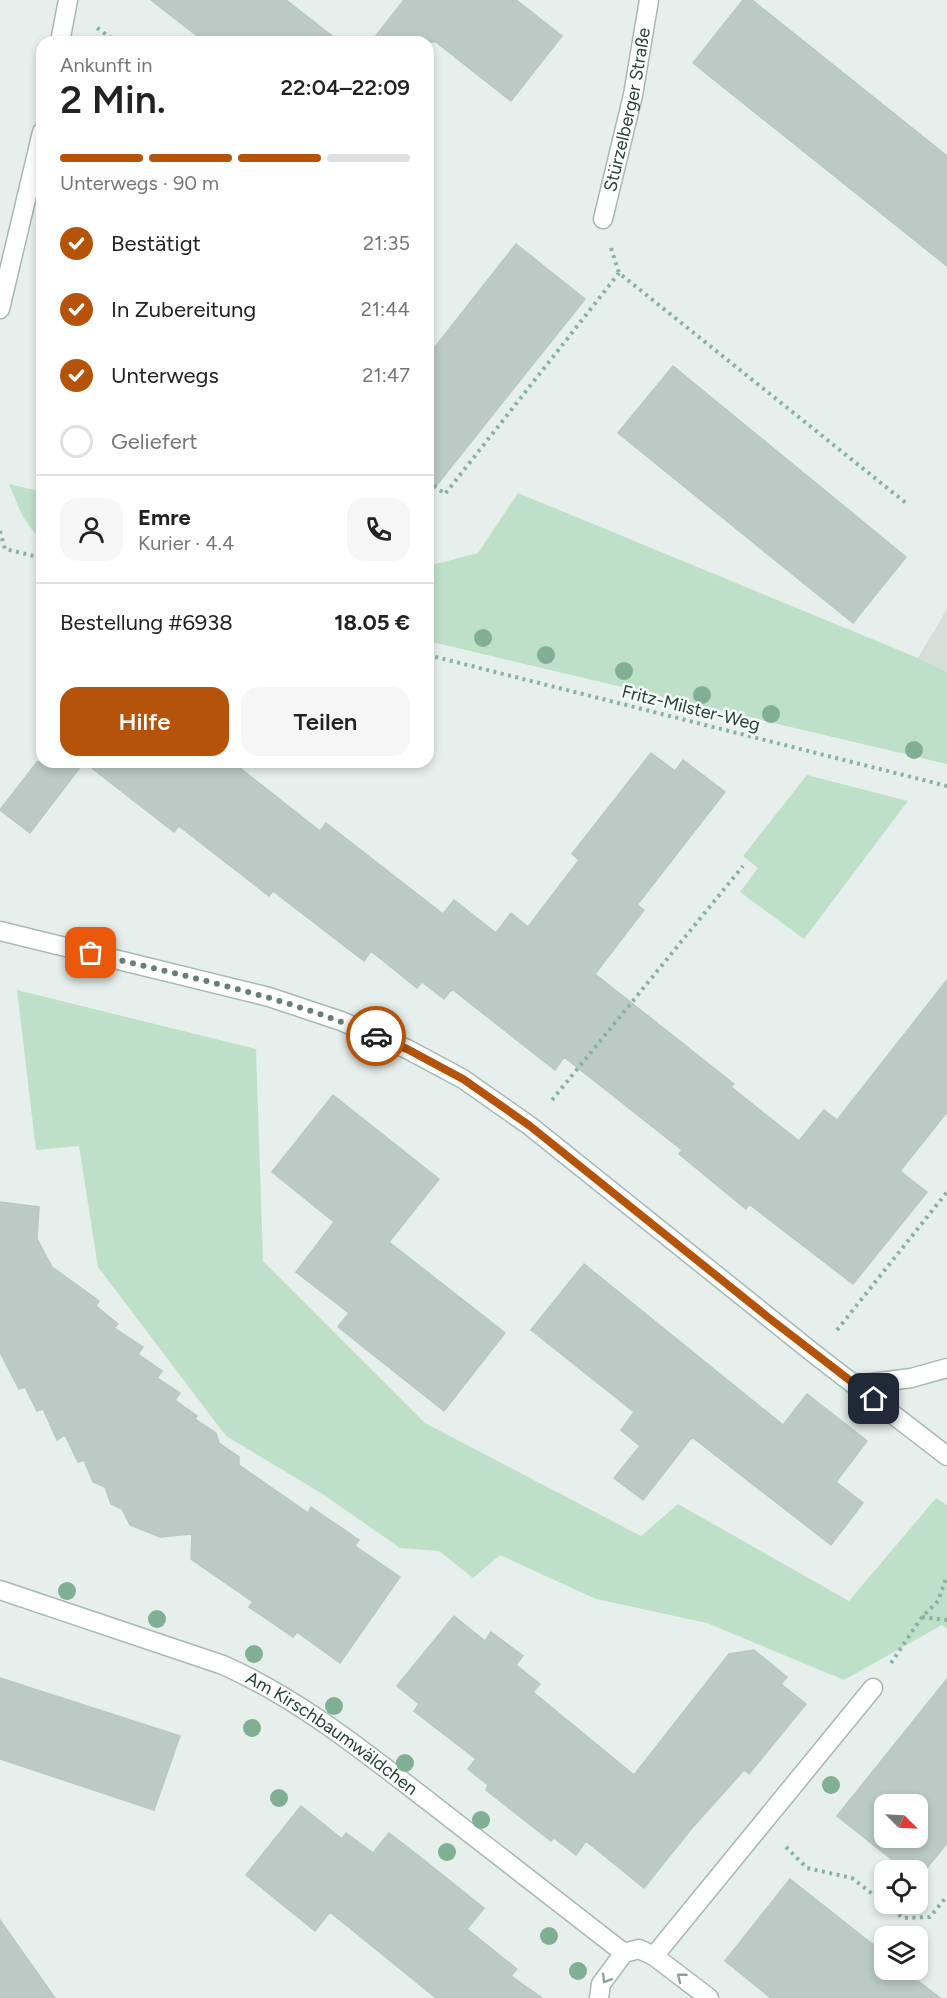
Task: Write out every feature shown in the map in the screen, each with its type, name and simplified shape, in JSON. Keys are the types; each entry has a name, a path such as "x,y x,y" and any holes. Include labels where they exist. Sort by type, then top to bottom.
{"street":[{"path":"61,36 68,0"},
{"name":"Stürzelberger Straße","path":"603,219 633,95 649,0"},
{"path":"0,309 36,157"},
{"path":"0,930 269,997 341,1021 407,1049 463,1079 530,1126 817,1356 947,1456"},
{"path":"856,1385 910,1378 947,1368"},
{"name":"Am Kirschbaumwäldchen","path":"0,1590 223,1665 256,1679 339,1732 624,1953"},
{"path":"654,1956 873,1688"},
{"path":"599,1998 602,1984 624,1953 639,1949 654,1956 709,1998"}],"path":[{"path":"603,219 619,273 906,503"},
{"path":"434,486 445,494 619,273"},
{"path":"0,531 5,549 36,557"},
{"name":"Fritz-Milster-Weg","path":"434,657 947,786"},
{"path":"530,1126 743,866"},
{"path":"817,1356 947,1192"},
{"path":"873,1688 921,1617 938,1601 947,1576"},
{"path":"921,1617 947,1620"},
{"path":"770,1815 777,1838 807,1868 852,1878 903,1918 930,1917 947,1896"}],"shaded area":[{"path":"947,609 947,672 918,658"}],"green space":[{"path":"9,484 36,491 36,533 30,528"},
{"path":"518,493 918,658 947,672 947,764 434,642 434,564 478,553"},
{"path":"807,775 908,801 804,939 740,892 758,868 743,856"},
{"path":"17,990 256,1049 263,1261 425,1423 641,1536 678,1504 849,1601 936,1498 947,1505 947,1629 942,1625 844,1680 707,1623 596,1599 500,1555 473,1578 439,1551 400,1548 324,1495 226,1436 98,1267 79,1146 36,1150"}],"building":[{"path":"151,0 286,0 332,36 197,36"},
{"path":"404,0 516,0 562,36 511,101 434,42 434,36 376,36"},
{"path":"743,0 752,0 947,156 947,266 693,63"},
{"path":"516,244 585,299 434,488 434,348"},
{"path":"673,366 906,557 853,623 618,433"},
{"path":"651,753 675,771 683,760 725,792 637,905 644,910 595,974 734,1084 731,1087 799,1141 824,1110 837,1120 947,980 947,1112 900,1171 927,1192 853,1284 749,1204 746,1209 679,1154 682,1150 564,1057 555,1070 452,989 444,999 422,982 417,988 371,951 364,961 273,891 269,896 179,826 174,832 92,768 240,768 320,831 326,823 443,914 454,900 496,933 511,913 528,927 579,860 572,854"},
{"path":"36,763 36,768 79,768 30,833 0,810"},
{"path":"333,1095 439,1179 389,1242 505,1333 444,1411 338,1327 349,1313 296,1272 334,1222 272,1172"},
{"path":"0,1202 39,1207 37,1239 52,1267 99,1301 96,1306 118,1324 114,1328 143,1347 138,1354 162,1371 157,1378 180,1393 175,1400 197,1416 195,1419 216,1433 219,1443 239,1457 239,1465 308,1513 311,1507 359,1540 355,1546 400,1577 340,1663 297,1632 293,1637 249,1607 253,1602 191,1559 192,1534 160,1537 130,1525 122,1509 111,1504 105,1487 93,1482 84,1460 78,1462 65,1435 57,1440 43,1409 37,1411 25,1387 19,1389 0,1352"},
{"path":"584,1264 783,1425 807,1394 867,1441 836,1482 863,1503 831,1545 692,1437 643,1500 614,1478 640,1446 621,1430 634,1412 531,1330"},
{"path":"454,1616 485,1641 491,1632 523,1656 516,1665 540,1684 533,1692 634,1775 729,1654 754,1650 787,1677 781,1684 806,1704 749,1774 744,1770 692,1828 644,1888 586,1841 576,1855 554,1838 551,1841 486,1790 488,1785 468,1769 476,1759 414,1711 419,1704 397,1686"},
{"path":"0,1678 180,1736 154,1810 0,1759"},
{"path":"947,1679 947,1843 928,1867 928,1860 892,1860 877,1848 928,1848 928,1794 874,1794 874,1845 837,1816"},
{"path":"301,1806 342,1839 346,1833 373,1853 389,1833 419,1856 484,1908 467,1929 517,1969 511,1976 542,1998 436,1998 330,1912 315,1931 246,1875"},
{"path":"790,1879 874,1945 874,1980 917,1980 940,1998 771,1998 725,1961"},
{"path":"0,1920 55,1998 0,1998"}],"way so far":[{"path":"91,953 269,997 341,1021 376,1036"}],"route":[{"path":"376,1036 407,1049 463,1079 530,1126 769,1318 874,1399"}]}
